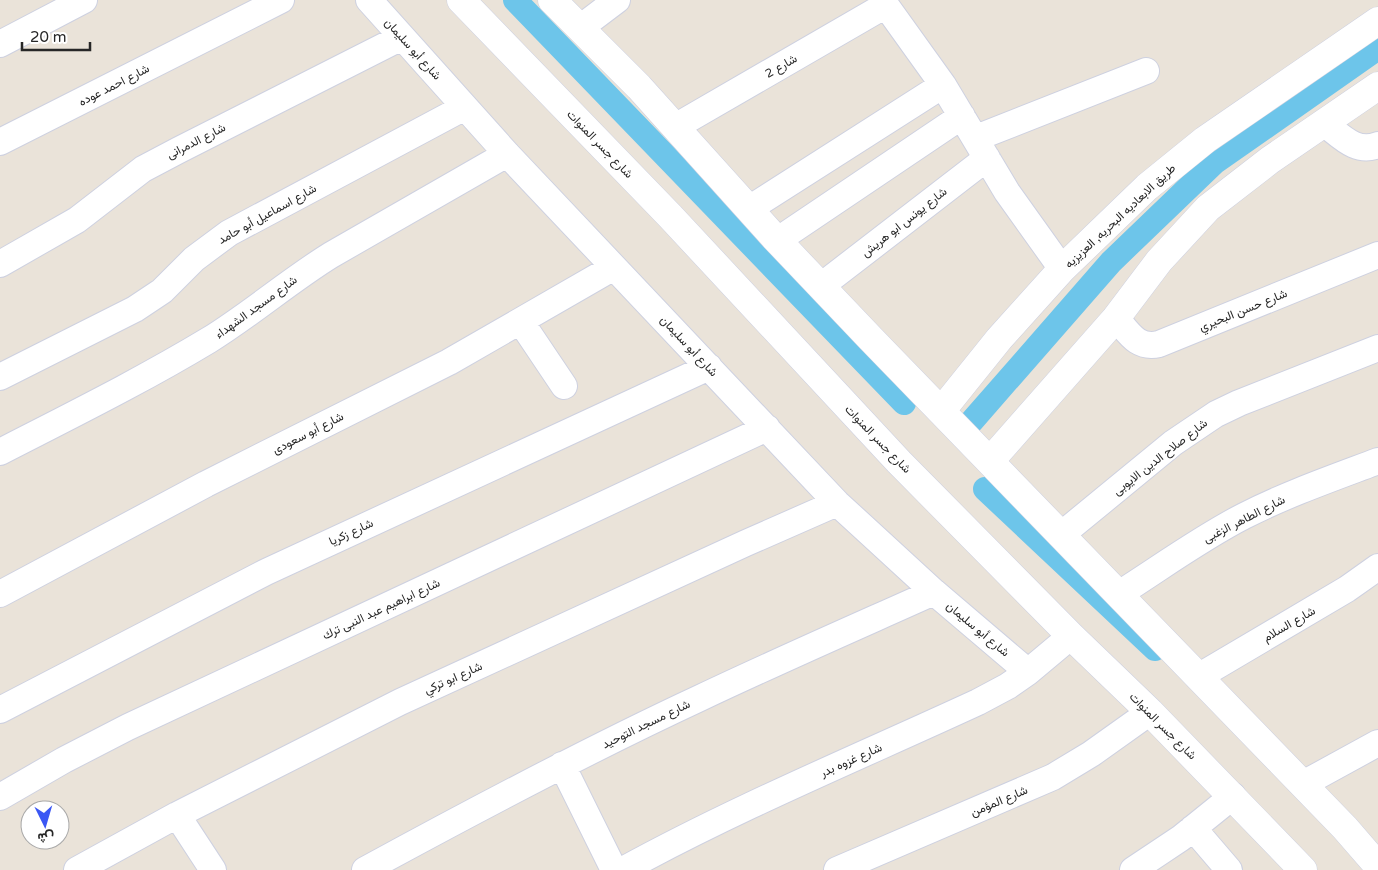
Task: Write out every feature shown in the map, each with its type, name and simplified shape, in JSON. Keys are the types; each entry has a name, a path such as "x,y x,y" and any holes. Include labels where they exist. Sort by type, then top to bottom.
{"street":[{"path":"0,44 84,0"},
{"name":"شارع احمد عوده","path":"0,142 281,0"},
{"name":"شارع أبو سليمان","path":"369,0 507,154 837,503 934,592 1028,672"},
{"name":"شارع جسر المنوات","path":"461,0 677,224 899,462 1150,712 1303,870"},
{"path":"552,0 639,87 821,286 1376,861"},
{"path":"580,28 617,0"},
{"path":"884,3 943,85 1007,192 1062,269"},
{"name":"شارع 2","path":"676,127 884,3"},
{"name":"طريق الابعاديه البحريه, العزيزيه","path":"942,410 999,339 1062,269 1147,187 1205,140 1378,21"},
{"name":"شارع الدمرانى","path":"0,264 78,220 143,169 402,38"},
{"name":"شارع يونس ابو هريش","path":"821,286 982,148 1146,71"},
{"path":"749,209 943,85"},
{"path":"990,461 1116,318 1158,261 1208,208 1270,160 1378,86"},
{"name":"شارع اسماعيل أبو حامد","path":"0,378 135,309 162,291 194,259 228,233 465,107"},
{"path":"778,240 962,116"},
{"path":"1325,124 1350,144 1360,148 1372,148 1378,145"},
{"name":"شارع مسجد الشهداء","path":"0,452 152,372 210,339 331,255 507,154"},
{"name":"شارع حسن البحيري","path":"1116,318 1139,342 1144,345 1159,344 1378,254"},
{"name":"شارع أبو سعودى","path":"0,594 206,484 449,362 521,322 614,266"},
{"path":"521,322 564,386"},
{"name":"شارع صلاح الدين الايوبى","path":"1061,535 1173,443 1216,414 1255,396 1378,348"},
{"name":"شارع زكريا","path":"0,710 266,572 709,367"},
{"name":"شارع ابراهيم عبد النبى ترك","path":"0,797 64,760 128,727 767,428"},
{"name":"شارع الطاهر الزغبى","path":"1118,594 1207,537 1245,516 1300,491 1378,461"},
{"name":"شارع ابو تركي","path":"77,870 177,816 400,702 837,503"},
{"name":"شارع السلام","path":"1198,677 1347,590 1378,567"},
{"name":"شارع مسجد التوحيد","path":"365,870 473,811 699,698 934,592"},
{"name":"شارع غزوه بدر","path":"623,870 666,846 737,811 978,702 1028,672 1072,636"},
{"name":"شارع المؤمن","path":"837,870 1053,777 1091,754 1150,712"},
{"path":"1303,784 1378,744"},
{"path":"562,766 614,870"},
{"path":"1133,870 1193,828 1233,796"},
{"path":"177,816 212,870"},
{"path":"1193,828 1229,870"}],"waterway":[{"path":"515,0 904,403"},
{"path":"972,421 1111,262 1214,163 1378,48"},
{"path":"985,489 1155,649"}]}
